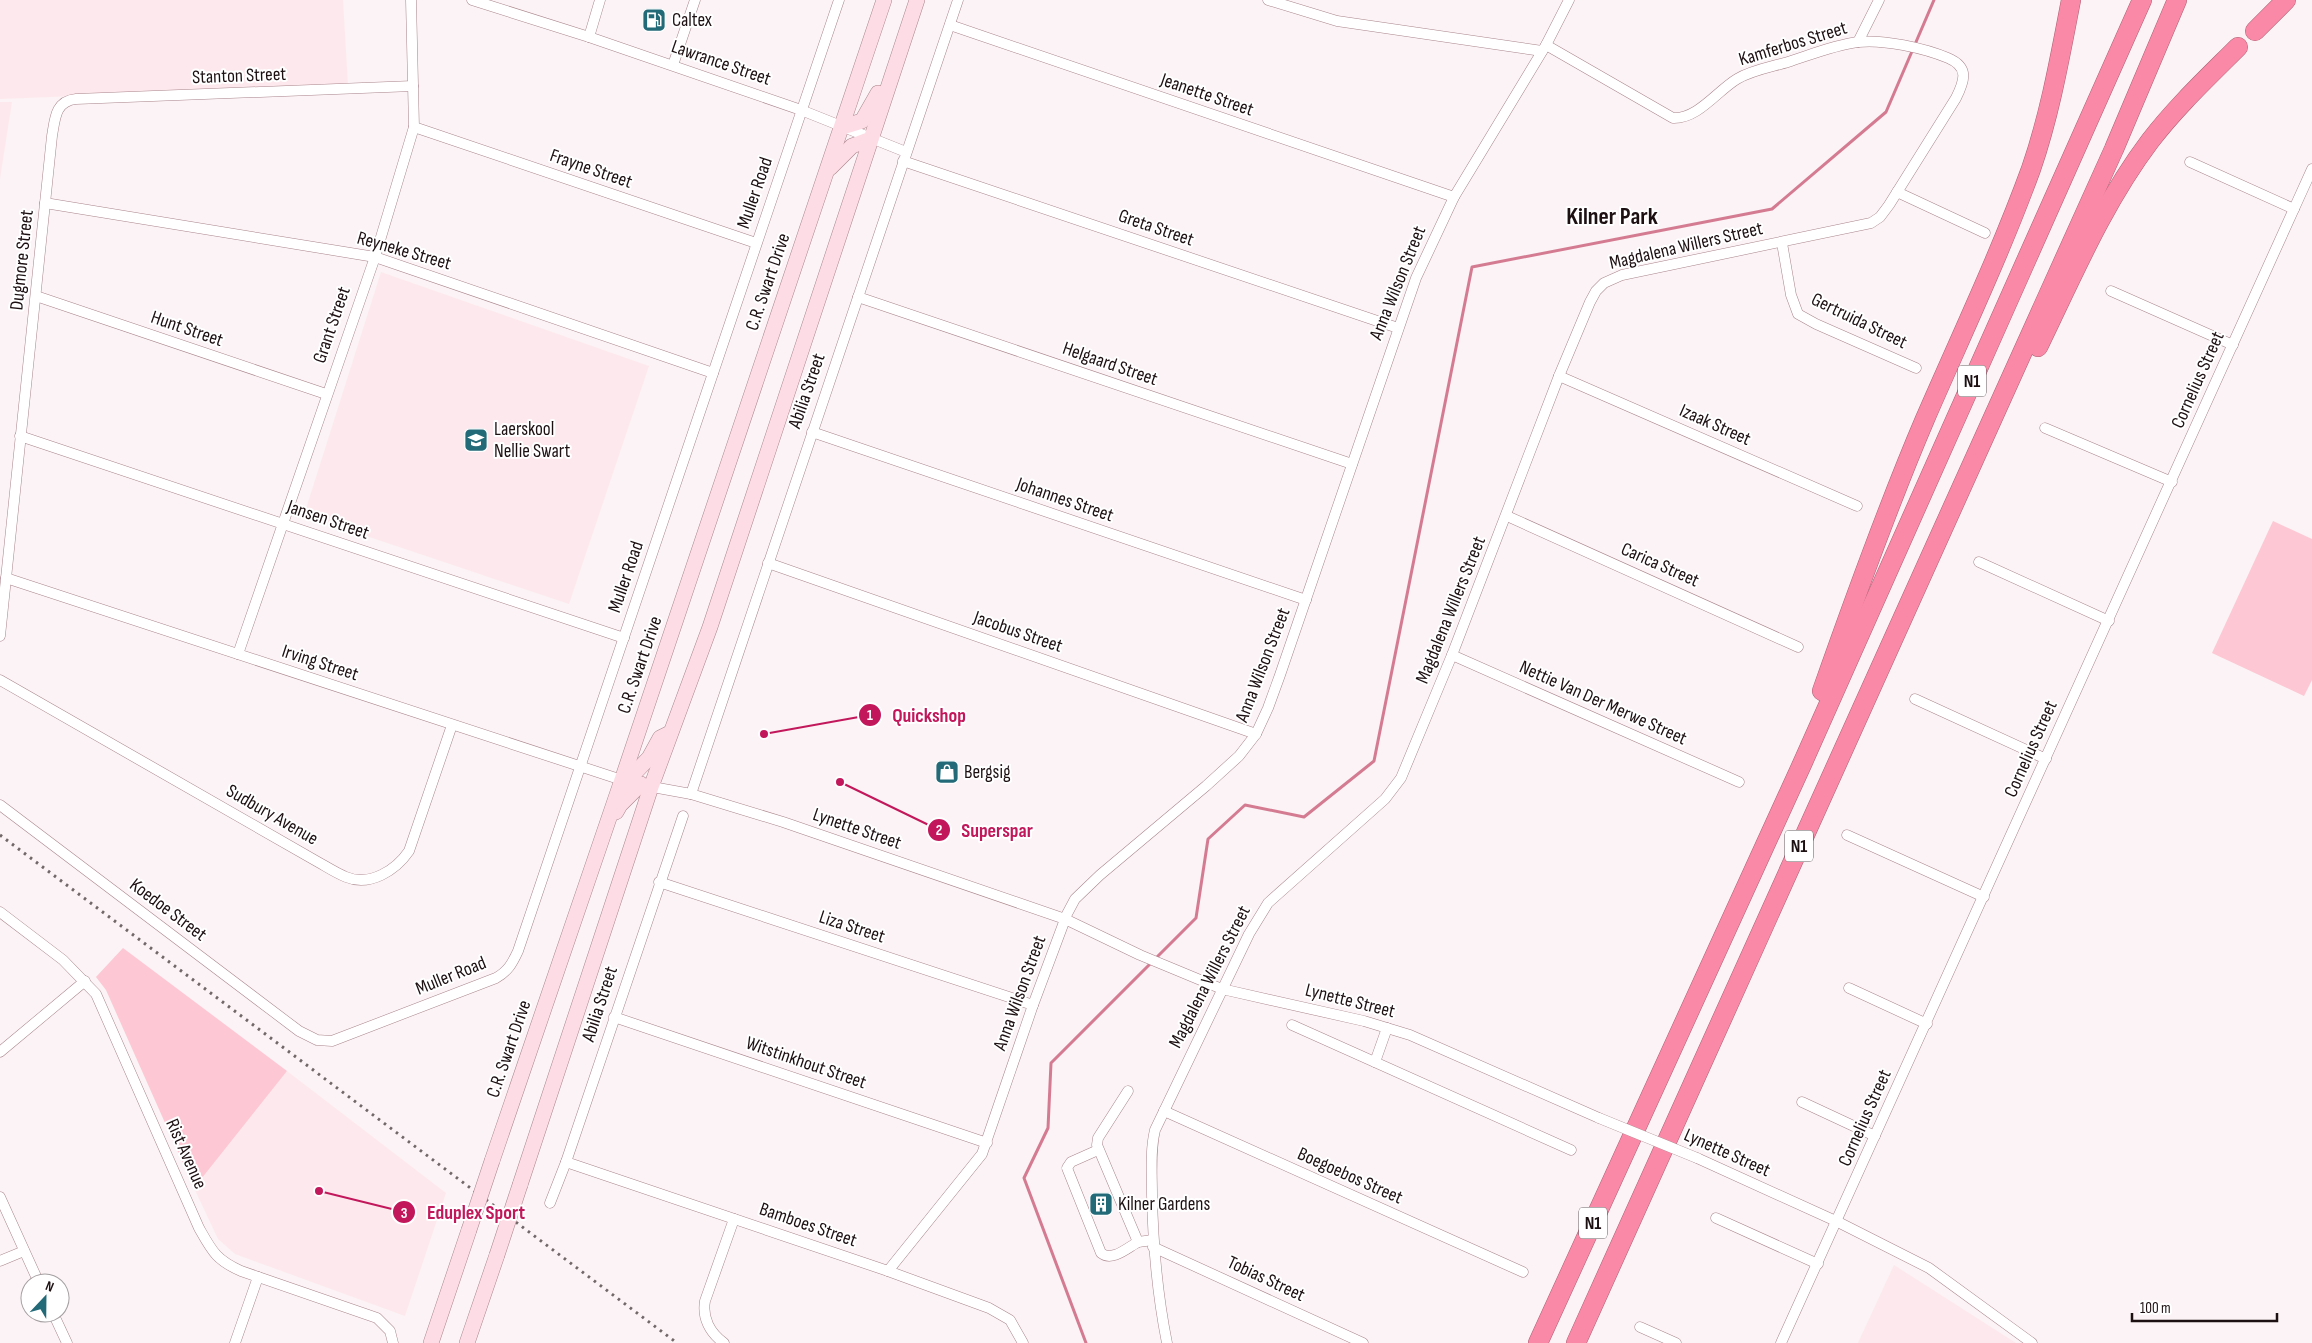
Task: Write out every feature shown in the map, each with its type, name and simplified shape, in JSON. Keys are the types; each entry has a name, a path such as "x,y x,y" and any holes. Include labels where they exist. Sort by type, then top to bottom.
{"highway":[{"path":"1803,762 1817,704 1880,532 2031,168 2054,84 2071,0"},
{"name":"N1","path":"1538,1343 1803,762 2142,0"},
{"name":"N1","path":"1576,1343 2110,158 2178,0"},
{"path":"2255,30 2286,0"},
{"path":"1890,644 2104,214 2150,140 2197,88 2238,47"}],"main road":[{"name":"C.R. Swart Drive","path":"467,1343 520,1184 635,783 826,172 884,0"},
{"name":"C.R. Swart Drive","path":"431,1343 607,825 672,732 714,613 917,0"},
{"path":"842,127 862,121 883,86 891,77"},
{"path":"826,172 852,146 871,139"},
{"path":"635,783 660,738 672,732"}],"street":[{"name":"Grant Street","path":"238,654 326,394 375,257 414,127 411,0"},
{"name":"Lawrance Street","path":"472,0 673,65 802,110 871,139"},
{"path":"589,37 600,0"},
{"path":"673,65 695,0"},
{"name":"Muller Road","path":"317,1040 332,1041 370,1028 496,978 506,971 518,951 838,0"},
{"name":"Abilia Street","path":"691,794 958,0"},
{"name":"Kamferbos Street","path":"1268,0 1337,21 1544,48 1663,113 1676,118 1695,111 1746,74 1858,42 1883,43 1922,50 1944,56 1959,64"},
{"name":"Anna Wilson Street","path":"888,1271 970,1172 982,1154 1033,1005 1065,919 1076,899 1089,884 1239,756 1256,734 1268,708 1306,600 1416,278 1454,197 1544,48 1569,0"},
{"path":"1858,42 1879,0"},
{"name":"Jeanette Street","path":"950,25 1454,197"},
{"name":"Magdalena Willers Street","path":"1167,1343 1156,1279 1153,1244 1152,1148 1155,1130 1222,989 1264,909 1393,791 1401,778 1452,655 1507,516 1559,376 1592,296 1604,283 1622,275 1872,223 1884,212 1959,92 1964,74 1959,64"},
{"name":"Stanton Street","path":"67,101 414,86"},
{"name":"Dugmore Street","path":"0,636 55,116 59,108 67,101"},
{"name":"Frayne Street","path":"414,127 756,243"},
{"name":"Greta Street","path":"871,139 905,156 1398,328"},
{"path":"2190,162 2294,209"},
{"name":"Cornelius Street","path":"1781,1343 1838,1222 1875,1136 2312,169"},
{"path":"1897,192 1985,233"},
{"name":"Reyneke Street","path":"45,203 375,257 713,374"},
{"name":"Gertruida Street","path":"1782,242 1792,295 1798,314 1816,324 1916,368"},
{"path":"2111,291 2232,346"},
{"name":"Hunt Street","path":"36,296 326,394"},
{"name":"Helgaard Street","path":"858,297 1352,464"},
{"name":"Izaak Street","path":"1559,376 1857,506"},
{"path":"2045,428 2172,482"},
{"name":"Johannes Street","path":"812,432 1306,600"},
{"name":"Jansen Street","path":"20,436 624,638"},
{"name":"Carica Street","path":"1507,516 1798,647"},
{"path":"1979,562 2109,621"},
{"name":"Jacobus Street","path":"768,563 1256,734"},
{"name":"Irving Street","path":"6,578 579,767 635,783"},
{"name":"Nettie Van Der Merwe Street","path":"1452,655 1739,782"},
{"name":"Sudbury Avenue","path":"0,680 318,862 346,877 364,880 388,872 402,862 409,851 452,725"},
{"path":"1915,700 2046,758"},
{"name":"Lynette Street","path":"635,783 691,794 783,822 1065,919 1140,955 1222,989 1387,1028 1433,1044 1599,1118 1697,1158 1891,1248 1943,1276 2032,1343"},
{"name":"Koedoe Street","path":"0,805 299,1031 317,1040"},
{"name":"Abilia Street","path":"550,1203 566,1162 659,882 683,816"},
{"path":"1847,835 1984,898"},
{"name":"Liza Street","path":"659,882 1033,1005"},
{"name":"Rist Avenue","path":"0,912 63,960 96,994 199,1228 215,1256 225,1264 258,1277 377,1318 390,1332 392,1343"},
{"path":"0,1052 85,981"},
{"path":"1849,988 1927,1024"},
{"name":"Witstinkhout Street","path":"614,1017 987,1143"},
{"path":"1292,1025 1571,1150"},
{"path":"1375,1062 1387,1028"},
{"path":"1128,1091 1098,1138 1098,1150 1138,1242"},
{"path":"1802,1102 1875,1136"},
{"name":"Boegoebos Street","path":"1164,1111 1523,1272"},
{"path":"1098,1150 1071,1162 1067,1168 1101,1253 1105,1256 1113,1257 1138,1242 1153,1244"},
{"name":"Bamboes Street","path":"566,1162 888,1271 1000,1313 1010,1320 1024,1343"},
{"path":"0,1196 34,1273"},
{"path":"1716,1218 1818,1264"},
{"path":"724,1343 711,1329 703,1310 734,1219"},
{"name":"Tobias Street","path":"1153,1244 1364,1343"},
{"path":"0,1261 24,1251"},
{"path":"235,1343 258,1277"},
{"path":"58,1323 67,1343"},
{"path":"1640,1327 1676,1343"}],"shaded area":[{"path":"0,0 343,0 348,85 0,99"},
{"path":"0,102 12,102 0,179"},
{"name":"Laerskool Nellie Swart","path":"381,272 649,366 569,604 304,515"},
{"path":"2273,521 2312,539 2312,680 2304,696 2212,653"},
{"path":"123,948 287,1071 194,1188 106,990 96,977"},
{"path":"287,1071 446,1193 405,1316 235,1254 218,1239 194,1188"},
{"path":"1894,1265 2016,1343 1858,1343"}],"waterway":[{"path":"1086,1343 1024,1178 1048,1128 1051,1063 1196,918 1208,839 1245,805 1304,817 1374,761 1472,267 1772,209 1886,112 1934,0"}],"railway":[{"path":"0,835 677,1343"}],"place":[{"name":"Caltex","path":"654,20"},
{"name":"Laerskool Nellie Swart","path":"476,440"},
{"name":"Quickshop","path":"764,734"},
{"name":"Bergsig","path":"947,772"},
{"name":"Superspar","path":"840,782"},
{"name":"Eduplex Sport","path":"319,1191"},
{"name":"Kilner Gardens","path":"1101,1204"}],"district":[{"name":"Kilner Park","path":"1612,216"}]}
